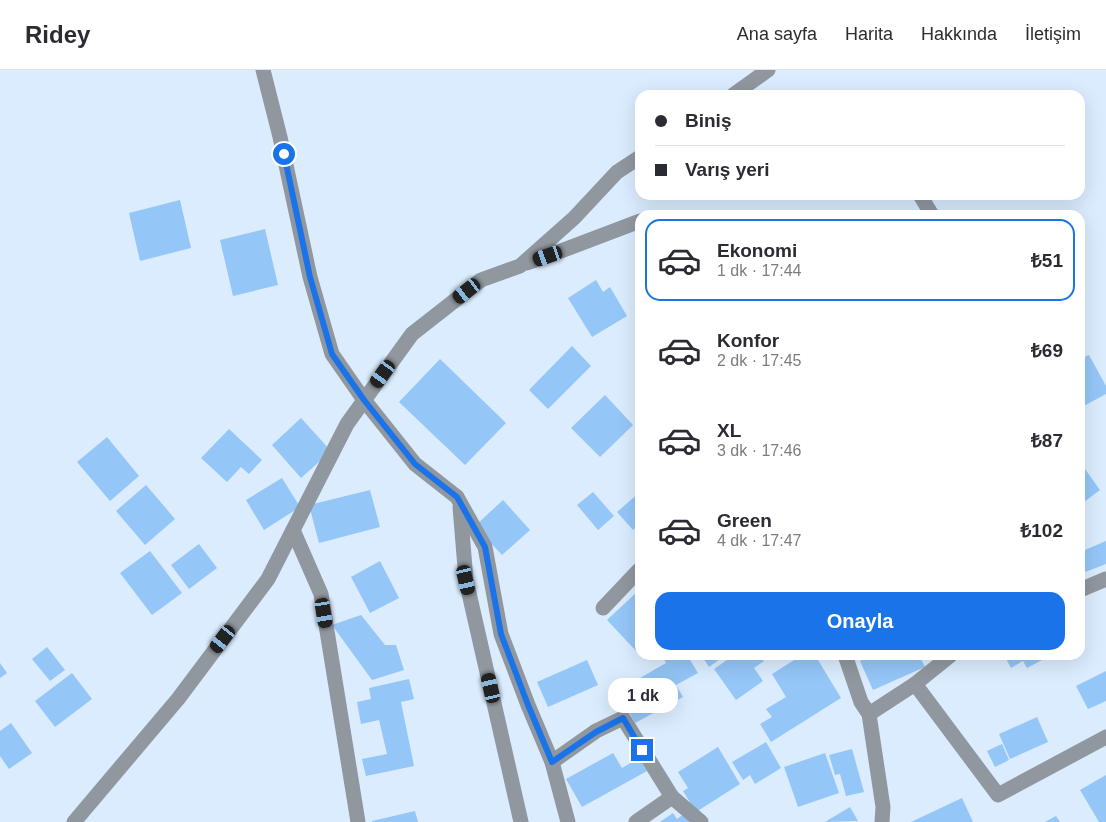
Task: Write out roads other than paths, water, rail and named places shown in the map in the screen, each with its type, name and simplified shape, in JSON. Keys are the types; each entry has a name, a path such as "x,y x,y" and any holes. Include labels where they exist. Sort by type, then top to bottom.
{"street":[{"path":"263,70 280,137 310,277 332,354 364,400 415,464 457,497 485,547 501,634 552,762 568,822"},
{"path":"742,90 768,70"},
{"path":"520,266 574,218 617,172 635,160"},
{"path":"74,822 178,699 268,579 347,424 412,334 481,280 562,252 635,223"},
{"path":"459,501 466,580 521,822"},
{"path":"293,530 320,594 358,822"},
{"path":"603,608 635,574"},
{"path":"1085,588 1106,579"},
{"path":"848,660 861,702 869,714 883,807 882,822"},
{"path":"869,714 915,684 945,660"},
{"path":"915,684 998,795 1106,737"},
{"path":"552,762 596,732 623,718 672,797 701,822"},
{"path":"636,822 672,797"}]}
